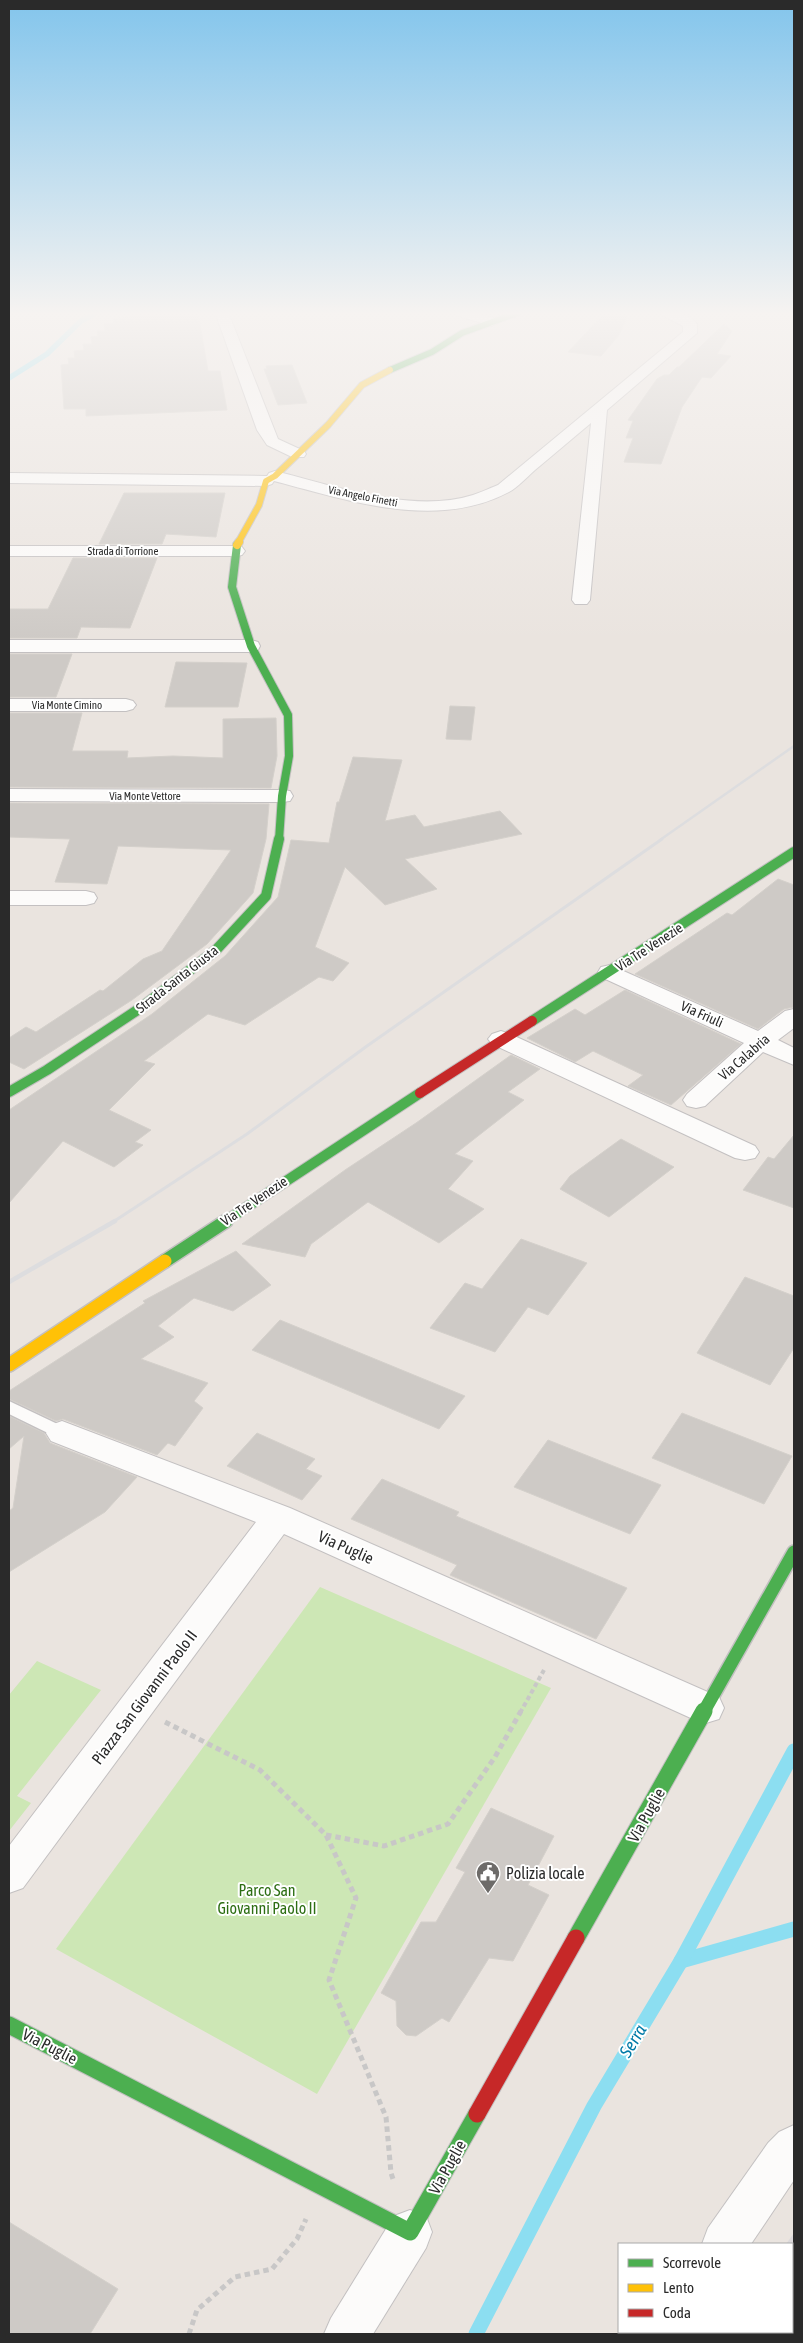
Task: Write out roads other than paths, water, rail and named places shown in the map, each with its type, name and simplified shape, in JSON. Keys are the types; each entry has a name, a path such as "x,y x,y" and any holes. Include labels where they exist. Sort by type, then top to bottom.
{"street":[{"path":"262,421 272,442 298,454"},
{"path":"9,478 271,478 332,421"},
{"name":"Via Angelo Finetti","path":"271,478 349,496 400,504 443,504 486,498 504,488 583,421"},
{"path":"581,600 599,421"},
{"name":"Strada Santa Giusta","path":"9,1092 47,1070 142,1007 216,950 266,896 279,838 282,796 289,756 288,715 251,646 232,587 237,544 259,505 271,478"},
{"name":"Strada di Torrione","path":"9,551 236,551"},
{"path":"9,646 251,646"},
{"name":"Via Monte Cimino","path":"9,705 126,705"},
{"name":"Via Monte Vettore","path":"9,795 282,796"},
{"name":"Via Tre Venezie","path":"10,1362 502,1039 610,972 794,852"},
{"path":"9,898 86,898"},
{"name":"Via Friuli","path":"610,972 761,1040 794,1057"},
{"name":"Via Calabria","path":"696,1100 761,1040 794,1016"},
{"path":"502,1039 745,1152"},
{"name":"Via Puglie","path":"62,1433 278,1517 706,1708"},
{"name":"Piazza San Giovanni Paolo II","path":"9,1876 278,1517"},
{"name":"Via Puglie","path":"9,2025 410,2232 794,1552"},
{"path":"725,2243 783,2158 794,2147"},
{"path":"347,2334 410,2232"}],"lane":[{"name":"Via Puglie","path":"9,1408 62,1433"}],"waterway":[{"name":"Serra","path":"681,1961 794,1751"},
{"path":"681,1961 794,1929"},
{"name":"Serra","path":"476,2334 594,2106 681,1961"}],"railway":[{"path":"660,840 794,746"},
{"path":"113,1222 247,1134 367,1046 662,839"},
{"path":"9,1282 115,1221"}],"place":[{"name":"Polizia locale","path":"488,1894"}],"park label":[{"name":"Parco San Giovanni Paolo II","path":"267,1899"}]}
